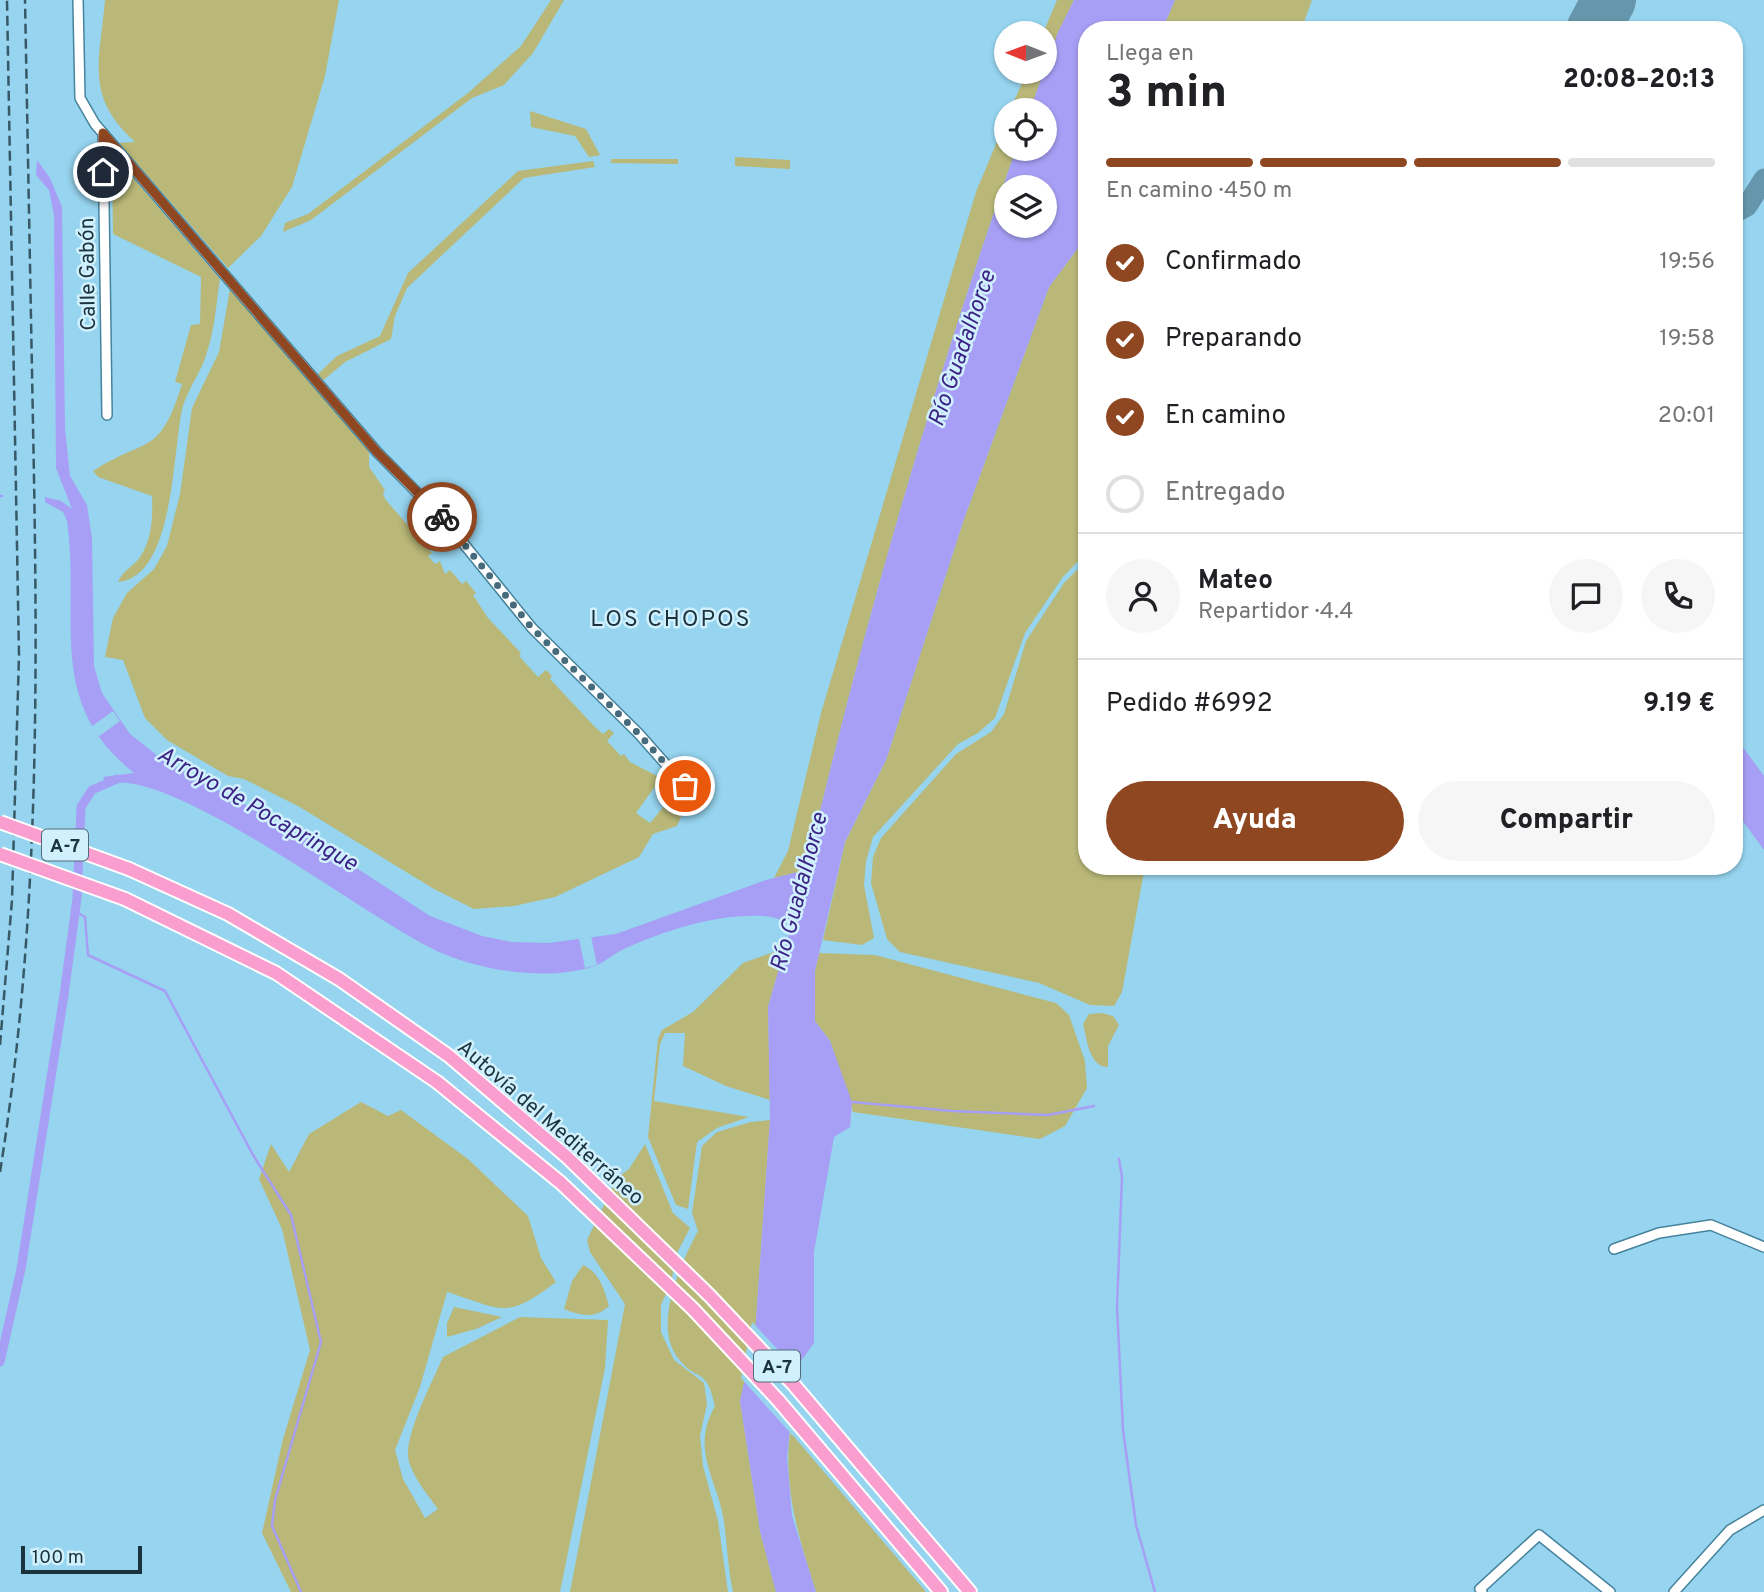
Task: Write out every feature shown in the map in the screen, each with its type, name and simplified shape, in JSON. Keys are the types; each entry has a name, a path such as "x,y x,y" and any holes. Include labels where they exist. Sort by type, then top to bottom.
{"highway":[{"name":"Autovía del Mediterráneo","path":"0,822 129,869 228,914 339,979 449,1056 567,1157 709,1295 794,1385 970,1592"},
{"name":"Autovía del Mediterráneo","path":"0,854 125,899 276,973 437,1082 561,1183 702,1319 778,1400 941,1592"}],"street":[{"path":"78,0 80,98 103,133 377,452 446,522 532,628 639,734 685,786"},
{"name":"Calle Gabón","path":"103,133 107,415"},
{"path":"1614,1249 1659,1233 1711,1225 1764,1247"},
{"path":"1674,1592 1730,1531 1764,1510"},
{"path":"1482,1592 1480,1589 1539,1535 1611,1592"}],"shaded area":[{"path":"105,0 339,0 325,76 292,187 261,236 228,268 119,143 135,142 108,109 102,93 99,60"},
{"path":"551,0 564,0 533,53 504,85 472,98 311,220 283,232 285,223 308,214 468,93 521,46"},
{"path":"1057,0 1074,0 1057,40 1057,21 1048,21"},
{"path":"1175,0 1312,0 1304,21 1166,21"},
{"path":"1022,84 1040,84 1034,98 1015,98"},
{"path":"530,111 586,129 600,155 589,157 575,136 531,127"},
{"path":"994,149 994,161 1012,161 1007,175 994,175 994,212 901,506 851,688 806,870 774,878 788,851 821,713 976,192"},
{"path":"735,157 790,160 790,169 735,166"},
{"path":"116,158 220,279 210,343 183,406 173,478 161,535 151,558 137,575 118,582 140,557 147,543 152,519 152,496 98,477 93,471 149,442 166,424 182,384 175,382 191,325 200,324 201,277 113,234 112,168"},
{"path":"611,159 678,159 678,164 611,163"},
{"path":"593,161 595,167 524,178 407,288 395,316 391,339 345,362 321,382 316,376 337,356 380,336 408,273 518,171"},
{"path":"1078,248 1078,561 1062,578 1025,633 995,718 978,733 958,744 873,837 866,861 864,885 874,938 862,945 823,940 845,842 886,760 964,519 1049,287"},
{"path":"230,289 369,448 369,467 385,490 385,499 432,553 428,556 435,564 440,561 445,574 450,570 462,584 466,581 476,593 473,595 488,618 521,653 519,656 538,677 546,670 552,676 550,679 595,727 603,734 609,729 614,733 607,741 621,756 624,754 630,762 661,778 636,813 650,823 675,793 679,797 683,793 688,795 689,799 677,826 653,834 639,857 555,897 514,906 474,909 434,889 298,806 244,779 228,776 167,740 145,718 123,660 105,657 113,618 127,593 154,569 167,546 180,494 192,408 219,352"},
{"path":"1078,569 1078,875 1143,875 1122,992 1114,1006 1090,1005 1039,983 900,952 887,939 871,883 873,857 881,838 956,754 991,732 1004,714 1026,641 1064,583"},
{"path":"785,948 768,1007 770,1100 726,1086 683,1066 685,1033 665,1033 660,1044 654,1101 749,1117 717,1128 697,1142 688,1209 676,1205 648,1137 658,1039 662,1030 693,1012 743,963"},
{"path":"819,953 875,955 1056,1003 1069,1015 1085,1061 1087,1088 1065,1126 1040,1139 853,1112 830,1041 815,1021 815,971"},
{"path":"1089,1014 1113,1016 1119,1025 1108,1046 1108,1067 1102,1066 1093,1057 1083,1024"},
{"path":"361,1102 388,1116 401,1110 468,1159 528,1216 541,1258 556,1282 514,1307 492,1307 447,1292 420,1387 395,1450 403,1479 425,1518 438,1509 415,1475 408,1452 414,1425 443,1357 520,1317 608,1320 605,1368 560,1592 291,1592 262,1533 283,1439 310,1350 282,1229 259,1179 271,1144 289,1172 309,1134"},
{"path":"770,1120 755,1334 740,1401 760,1531 776,1592 733,1592 721,1505 705,1451 708,1422 715,1406 712,1393 705,1380 678,1358 671,1344 668,1312 677,1277 698,1231 692,1213 702,1146 717,1132 751,1122"},
{"path":"645,1144 673,1213 690,1228 677,1253 671,1283 661,1305 661,1332 674,1360 704,1383 707,1404 700,1436 703,1466 718,1521 728,1592 570,1592 625,1304 590,1252 587,1240 617,1178 629,1169"},
{"path":"583,1265 597,1277 609,1306 593,1315 582,1315 564,1309 572,1281"},
{"path":"454,1307 502,1317 476,1329 447,1337 447,1323"},
{"path":"790,1432 926,1592 816,1592 794,1513 788,1453"}],"water":[{"name":"Río Guadalhorce","path":"1074,0 1175,0 1166,21 1078,21 1078,248 1049,287 964,519 886,760 845,842 815,971 815,1021 830,1041 852,1102 850,1127 834,1137 814,1252 814,1343 796,1368 787,1457 792,1516 816,1592 776,1592 760,1531 740,1401 755,1334 770,1120 768,1007 792,923 765,916 726,918 655,936 622,950 595,966 577,971 539,974 499,970 444,954 412,938 274,851 178,798 138,785 107,784 103,777 134,773 106,746 88,717 77,688 72,657 67,521 63,512 45,502 45,497 61,501 72,509 56,468 54,215 49,190 36,175 37,160 50,178 62,207 65,429 70,476 87,505 92,539 94,666 102,693 130,734 163,760 329,850 430,916 482,936 511,942 548,943 616,934 766,880 806,870 851,688 901,506 994,212 994,238 1057,238 1057,175 1007,175 1012,161 1057,161 1057,98 1034,98 1039,84 1057,84 1057,35"},
{"path":"1743,747 1764,776 1764,850 1743,821"}],"pier":[{"path":"113,711 120,721 98,737 91,727"},
{"path":"591,936 597,965 585,968 579,939"},
{"path":"752,1322 799,1372 793,1436 741,1378"}],"waterway":[{"path":"0,1362 21,1269 64,995 77,898 81,807 92,790 117,779"},
{"path":"75,911 85,917 88,955 165,991 253,1155 291,1215 321,1342 275,1500 272,1526 301,1592"},
{"path":"852,1102 952,1111 1048,1115 1094,1106"},
{"path":"1119,1159 1122,1177 1117,1307 1123,1430 1136,1525 1155,1592"}],"taxiway":[{"path":"1743,208 1764,179"}],"runway":[{"path":"1598,21 1609,0"}],"railway":[{"path":"0,1045 12,900 19,655 7,0"},
{"path":"0,1172 21,999 28,912 35,739 35,565 25,0"}],"way so far":[{"path":"442,517 532,628 639,734 685,786"}],"district":[{"name":"LOS CHOPOS","path":"671,618"}],"route":[{"path":"103,172 103,133 377,452 442,517"}],"water label":[{"name":"Arroyo de Pocapringue","path":"258,808"}]}
